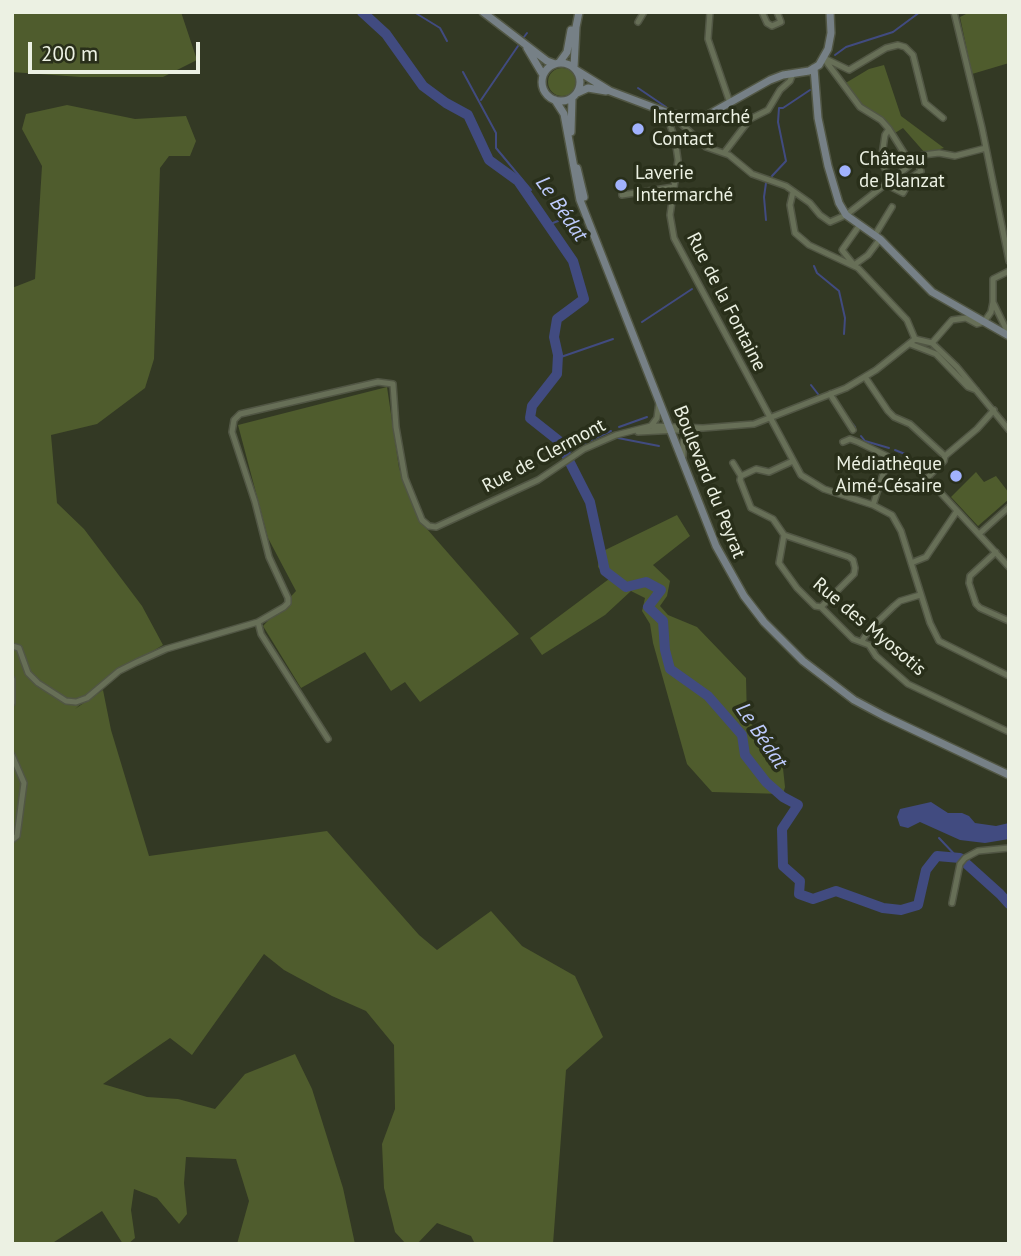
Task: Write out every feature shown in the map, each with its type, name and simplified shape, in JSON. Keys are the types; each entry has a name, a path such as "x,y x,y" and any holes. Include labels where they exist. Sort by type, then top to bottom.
{"main road":[{"path":"483,12 547,61 567,64 610,91 671,114 697,118 706,116 770,80 814,68 824,58 831,33 830,12"},
{"path":"578,12 567,52 543,75 545,92 555,100 564,101 588,88 610,91"},
{"path":"574,95 580,84 575,69 578,12"},
{"path":"525,45 543,75"},
{"path":"814,68 818,118 828,166 839,203 846,215 877,237 932,292 1009,336"},
{"name":"Boulevard du Peyrat","path":"574,95 571,129 580,185 593,232"},
{"name":"Boulevard du Peyrat","path":"555,100 563,109 575,185 684,466 716,546 730,573 764,622 803,661 854,700 1009,775"}],"street":[{"path":"638,22 644,12"},
{"path":"710,12 708,39 730,103"},
{"path":"762,12 766,23 772,26 781,22 777,12"},
{"path":"954,12 1009,261"},
{"path":"824,58 849,70 886,48 898,45 905,47 913,55 925,103 943,118"},
{"path":"824,58 860,107 881,120 889,129 912,177"},
{"path":"724,153 750,120 768,110 793,73"},
{"path":"671,114 706,147 724,153 752,174 780,183 810,202 820,215 830,222 846,215 923,155 934,153 955,156 986,148"},
{"name":"Rue de la Fontaine","path":"671,114 669,122 678,160 670,215 674,238 801,475 824,489 873,505"},
{"path":"889,129 885,135 882,155 888,182 903,193 912,177 921,171 917,160"},
{"path":"622,195 674,187"},
{"path":"793,192 790,205 795,233 809,245 854,265"},
{"path":"854,265 868,255 892,207"},
{"path":"859,226 842,250 907,320 915,339"},
{"path":"932,343 952,320 966,318 977,324 984,322 991,312 993,279 1009,271"},
{"path":"993,302 1009,336"},
{"path":"915,339 932,343 947,356 1009,430"},
{"path":"628,432 741,426 770,419 865,377 915,339"},
{"path":"910,344 936,354 968,387 976,390"},
{"path":"865,377 894,417 911,424 945,456"},
{"name":"Rue de Clermont","path":"258,622 284,607 288,598 269,557 255,502 232,432 234,420 240,414 378,382 393,384 396,427 405,478 417,511 429,526 436,527 538,480 593,444 652,426 670,428"},
{"path":"830,394 853,430"},
{"path":"652,426 657,418 659,402"},
{"path":"994,410 977,429 945,456 944,461 927,478 1009,567"},
{"path":"670,428 696,430"},
{"path":"684,466 683,442 686,435 703,428"},
{"path":"843,442 850,439 888,458 873,505 884,509 897,522 933,632 939,641 1009,676"},
{"path":"741,476 756,469 769,472 793,461"},
{"path":"733,463 741,476 751,508 773,519 784,535 853,560 854,574 821,607"},
{"path":"979,534 1009,507"},
{"path":"911,563 926,557 957,510"},
{"name":"Rue des Myosotis","path":"784,535 779,563 797,588 815,606 821,607 853,639 862,641 908,684 1009,732"},
{"path":"996,552 970,576 969,583 976,604 1009,621"},
{"path":"862,641 869,630 900,601 920,595"},
{"path":"12,646 19,648 27,673 66,701 76,702 87,698 119,671 166,649 258,622 261,634 328,739"},
{"path":"12,679 12,704"},
{"path":"12,755 24,783 17,836 12,840"},
{"path":"952,902 960,864 970,854 1009,848"}],"green space":[{"path":"12,12 181,12 197,60 163,77 80,77 12,72"},
{"path":"970,12 1009,12 1009,63 972,74 960,17"},
{"path":"884,65 901,116 944,148 925,153 903,128 895,133 861,106 844,84 869,69"},
{"path":"562,68 572,72 576,82 572,92 562,96 552,92 548,82 552,72"},
{"path":"67,105 135,119 186,116 196,141 190,156 169,156 160,168 154,359 145,388 97,424 51,435 57,503 84,529 142,606 163,645 119,671 75,709 103,690 111,730 149,856 327,831 419,935 437,950 491,911 522,946 575,976 603,1037 566,1070 553,1244 475,1244 471,1236 437,1223 417,1244 406,1244 395,1232 384,1188 382,1144 395,1109 394,1045 366,1011 284,970 264,954 192,1055 170,1038 103,1084 147,1097 178,1099 215,1109 245,1074 295,1054 312,1089 343,1188 355,1244 237,1244 249,1201 236,1159 186,1157 184,1183 187,1214 179,1224 157,1198 134,1189 131,1210 135,1238 128,1244 123,1244 102,1211 51,1244 12,1244 12,288 35,279 42,166 22,129 26,114"},
{"path":"387,387 399,468 412,503 427,529 519,634 420,702 405,682 391,691 365,652 301,688 263,626 296,591 268,538 238,425"},
{"path":"976,472 984,482 996,476 1009,493 1009,499 978,526 951,497"},
{"path":"677,515 690,536 653,565 670,581 667,596 660,606 668,615 697,627 746,678 747,719 782,759 785,787 783,794 712,792 687,764 650,624 642,611 645,598 631,591 605,615 542,655 530,638 609,579 598,567 599,553"}],"water":[{"path":"931,802 948,813 969,816 975,823 996,826 1009,823 1009,839 985,843 960,840 920,822 908,828 900,826 897,817 900,809"}],"waterway":[{"name":"Le Bédat","path":"362,12 386,34 423,86 468,115 489,160 518,181 573,261 584,299 557,319 554,337 558,355 557,374 532,406 530,418 559,441 590,502 605,571 626,587 646,582 661,590 648,607 663,621 665,650 670,669 708,696 742,735 745,755 766,782 783,797 798,805 782,829 783,866 800,881 799,894 813,899 836,891 883,908 901,910 918,905 926,870 937,856 960,858 1009,904"},
{"path":"414,12 440,28 447,41"},
{"path":"835,55 846,47 893,32 920,12"},
{"path":"524,37 527,33"},
{"path":"481,100 518,46"},
{"path":"463,72 496,133 496,148 531,190"},
{"path":"638,88 666,107"},
{"path":"772,176 786,161 778,122 779,108 810,90"},
{"path":"766,183 766,220"},
{"path":"548,225 558,221 565,210"},
{"path":"814,266 817,273 839,291 845,318 844,334"},
{"path":"642,322 692,289"},
{"path":"558,358 613,339"},
{"path":"811,385 818,394"},
{"path":"619,427 647,417"},
{"path":"850,421 855,427"},
{"path":"580,445 611,431"},
{"path":"861,436 865,441 889,448"},
{"path":"618,438 659,446"},
{"name":"Le Bédat","path":"570,457 568,453 572,450"},
{"path":"895,450 905,454 918,467"},
{"path":"939,838 958,858"}],"place":[{"name":"Intermarché Contact","path":"638,129"},
{"name":"Château de Blanzat","path":"845,171"},
{"name":"Laverie Intermarché","path":"621,185"},
{"name":"Médiathèque Aimé-Césaire","path":"956,476"}]}
